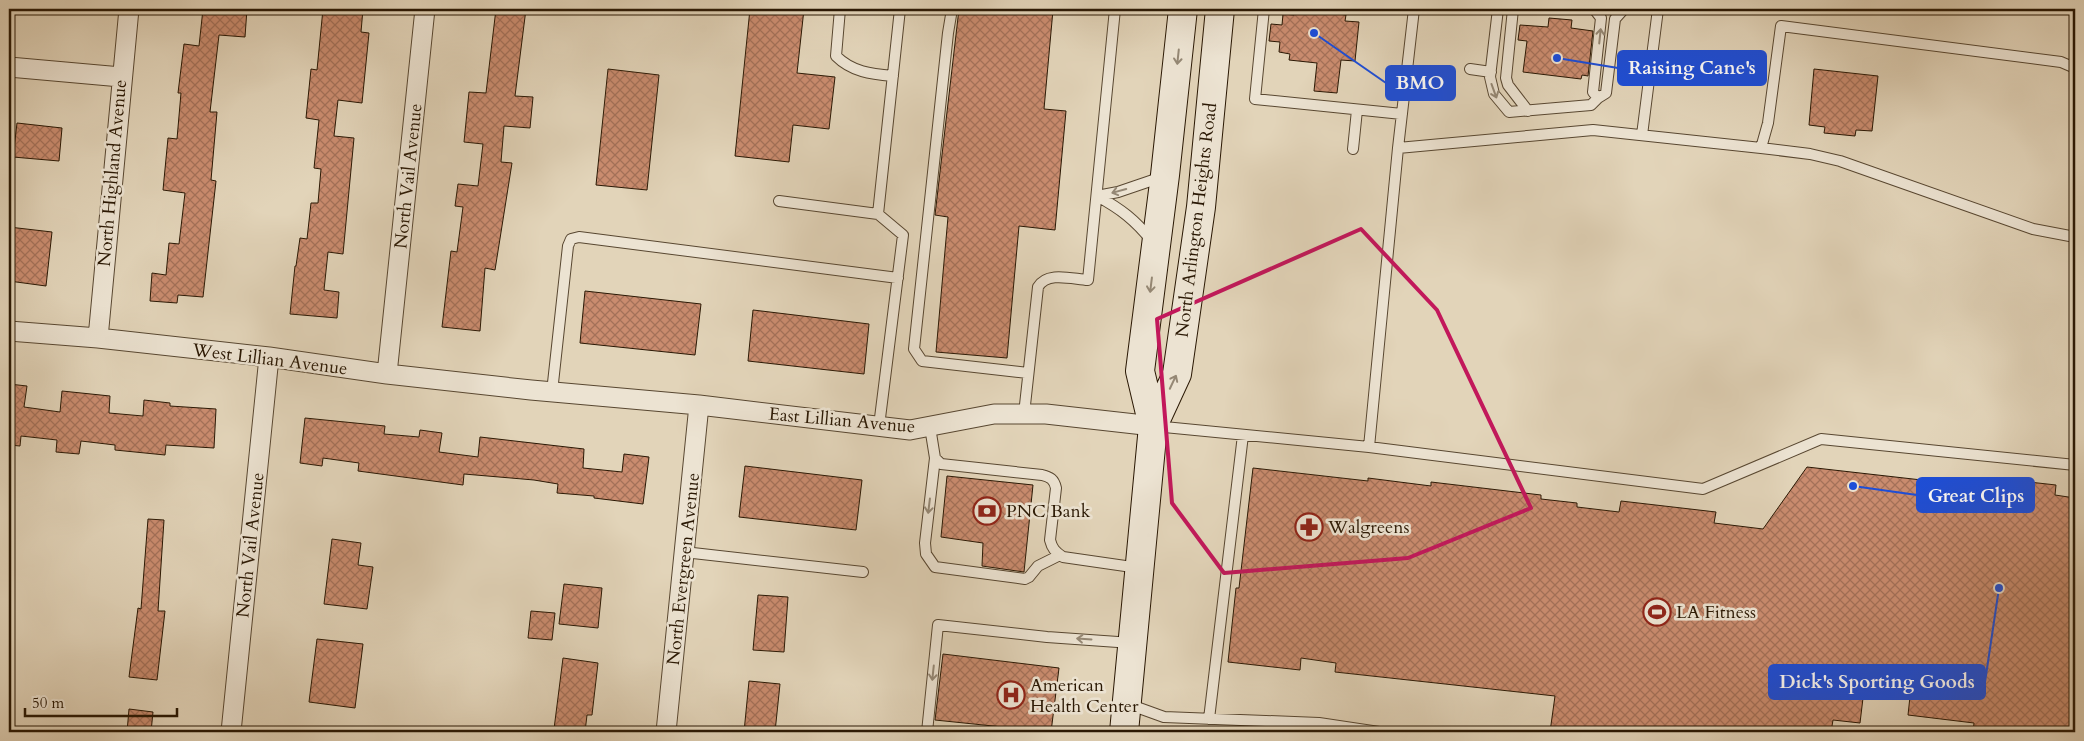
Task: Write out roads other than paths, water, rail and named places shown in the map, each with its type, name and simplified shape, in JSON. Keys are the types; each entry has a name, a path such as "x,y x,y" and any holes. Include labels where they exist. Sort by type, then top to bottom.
{"main road":[{"name":"North Arlington Heights Road","path":"1124,732 1152,426 1140,371 1165,176 1183,9"},
{"name":"North Arlington Heights Road","path":"1152,426 1177,374 1201,207 1220,9"}],"street":[{"name":"North Highland Avenue","path":"98,338 121,77 129,9"},
{"name":"North Vail Avenue","path":"388,374 425,9"},
{"path":"9,68 121,77"},
{"name":"West Lillian Avenue","path":"9,332 98,338 269,357 388,374 531,390"},
{"name":"North Vail Avenue","path":"230,732 269,357"},
{"name":"East Lillian Avenue","path":"531,390 699,405 910,430 994,414 1046,414 1152,426"},
{"name":"North Evergreen Avenue","path":"666,732 699,405"}],"lane":[{"path":"840,9 836,56 846,66 868,74 893,76"},
{"path":"878,214 900,9"},
{"path":"952,9 914,349 922,361 1028,373"},
{"path":"1024,414 1038,287 1041,282 1052,277 1088,280 1116,9"},
{"path":"1264,9 1255,99 1402,114"},
{"path":"1369,447 1398,148 1414,9"},
{"path":"1498,9 1491,72 1494,94 1508,112 1592,105 1606,93 1615,19 1624,9"},
{"path":"1513,9 1506,78 1508,85 1528,111"},
{"path":"1594,9 1601,18 1593,92 1598,98"},
{"path":"1642,135 1658,9 1654,9"},
{"path":"1761,148 1768,123 1781,26 2061,62 2075,68"},
{"path":"1470,69 1491,72"},
{"path":"1353,149 1357,110"},
{"path":"1398,148 1593,130 1810,154 1840,161 2033,229 2075,237"},
{"path":"1097,196 1118,192 1165,176"},
{"path":"1097,196 1118,207 1136,221 1156,245"},
{"path":"779,201 878,214 903,235 879,426"},
{"path":"552,392 568,246 571,239 579,237 898,278"},
{"path":"1152,426 1369,447 1703,489 1821,439 2075,465"},
{"path":"930,427 935,458 925,543 926,554 935,567 1025,579 1038,566 1060,555"},
{"path":"1209,720 1243,435"},
{"path":"935,458 941,464 1050,476 1055,481 1056,488 1050,540 1052,547 1063,557 1140,568"},
{"path":"684,552 863,572"},
{"path":"927,732 938,625 1047,637 1133,643"},
{"path":"1127,704 1164,718 1319,724 1379,732"}],"place":[{"name":"BMO","path":"1314,33"},
{"name":"Raising Cane's","path":"1557,58"},
{"name":"Great Clips","path":"1853,486"},
{"name":"PNC Bank","path":"987,511"},
{"name":"Walgreens","path":"1309,527"},
{"name":"Dick's Sporting Goods","path":"1999,588"},
{"name":"LA Fitness","path":"1657,612"},
{"name":"American Health Center","path":"1011,695"}]}
